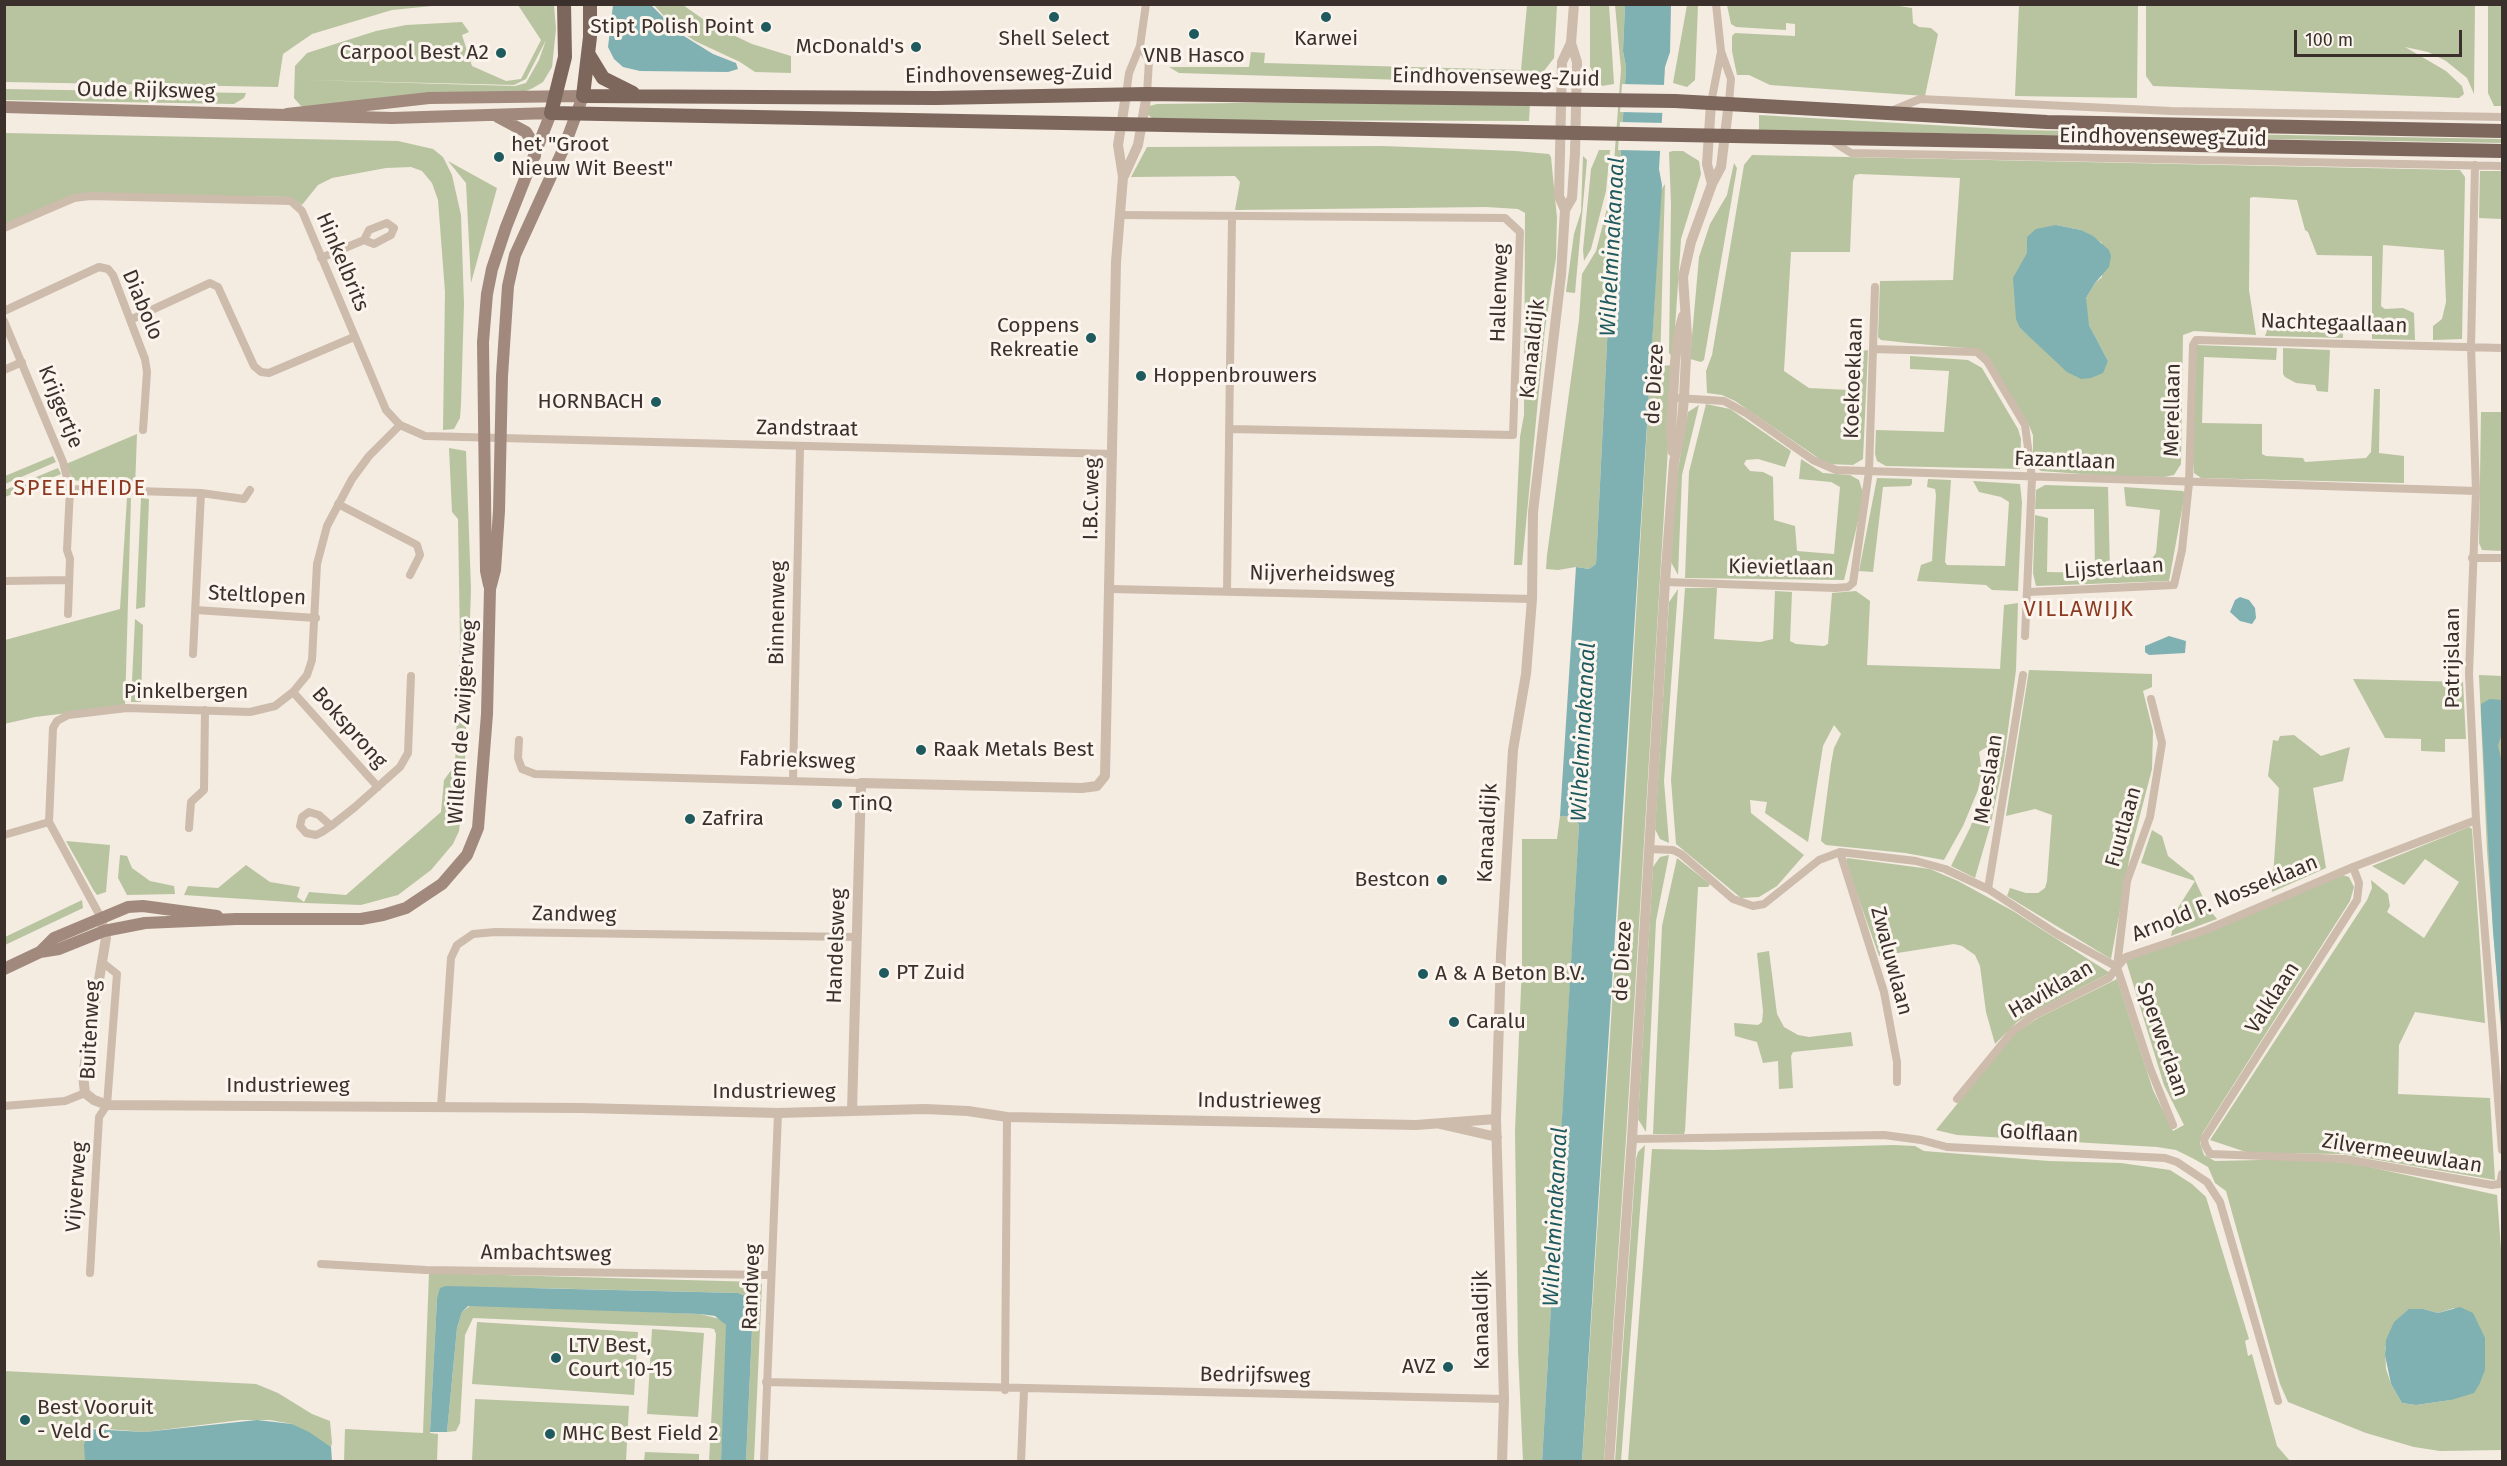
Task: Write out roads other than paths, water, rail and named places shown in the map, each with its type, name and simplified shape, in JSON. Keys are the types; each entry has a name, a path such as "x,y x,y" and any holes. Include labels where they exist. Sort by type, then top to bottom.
{"main road":[{"path":"550,113 557,95 565,57 564,4"},
{"path":"583,96 589,55 590,4"},
{"path":"589,55 603,78 642,96"},
{"name":"Eindhovenseweg-Zuid","path":"583,96 936,98 1147,94 1676,100 2116,124 2502,131"},
{"name":"Oude Rijksweg","path":"287,114 429,98 583,96"},
{"name":"Willem de Zwijgerweg","path":"4,969 40,952 59,949 104,932 145,923 236,919 361,919 383,915 406,908 427,896 456,869 470,848 480,817 490,589 495,570 505,314 515,255 583,96"},
{"name":"Oude Rijksweg","path":"4,107 392,118 550,113"},
{"name":"Eindhovenseweg-Zuid","path":"550,113 1141,127 1387,127 1575,135 2502,151"},
{"name":"Willem de Zwijgerweg","path":"490,589 486,571 483,342 492,269 550,113"},
{"path":"495,116 523,129 531,140 535,156"},
{"name":"Willem de Zwijgerweg","path":"40,952 54,938 100,916 128,907 143,906 236,919"}],"street":[{"path":"1126,94 1129,73 1140,46 1146,4"},
{"path":"1571,43 1574,4"},
{"path":"1716,4 1721,51 1731,79 1729,102"},
{"name":"Kanaaldijk","path":"1502,1461 1504,1399 1496,1119 1501,955 1513,750 1526,674 1532,599 1533,512 1553,351 1564,210 1559,196 1562,62 1571,43"},
{"name":"Kanaaldijk","path":"1564,210 1572,198 1575,135 1576,62 1571,43"},
{"path":"1140,46 1149,60 1147,94"},
{"path":"1712,184 1707,164 1707,137 1721,51"},
{"name":"I.B.C.weg","path":"1101,783 1105,769 1111,589 1116,262 1124,177 1118,145 1126,94"},
{"name":"I.B.C.weg","path":"1124,177 1138,145 1147,94"},
{"name":"Eindhovenseweg-Zuid","path":"1887,112 1920,99 2170,111 2502,117"},
{"name":"de Dieze","path":"1609,1461 1632,1139 1674,462 1671,430 1679,398 1678,334 1684,310 1683,277 1690,242 1712,184 1721,167 1729,102"},
{"name":"Eindhovenseweg-Zuid","path":"1826,138 1851,153 2502,166"},
{"name":"Patrijslaan","path":"2475,165 2471,347 2476,491 2469,674 2476,820 2502,1150"},
{"name":"Hinkelbrits","path":"4,228 74,198 90,196 284,200 297,205 386,410 400,425"},
{"path":"1120,215 1232,217 1231,429 1227,591"},
{"name":"Hallenweg","path":"1231,429 1514,435 1520,232 1505,218 1232,217"},
{"path":"321,258 364,240"},
{"name":"Diabolo","path":"4,311 99,267 108,269 113,275 145,359 147,372 143,430"},
{"path":"130,321 210,283 218,286 255,366 261,372 269,373 354,337"},
{"name":"Koekoeklaan","path":"1869,471 1875,287"},
{"name":"Krijgertje","path":"4,321 63,462 70,489 67,550 70,559 68,614"},
{"name":"Nachtegaallaan","path":"2196,339 2502,348"},
{"name":"Merellaan","path":"2189,483 2193,345 2196,339"},
{"path":"1873,349 1977,352 1988,361 2025,425 2032,478 2025,636"},
{"path":"4,370 22,363"},
{"name":"Fazantlaan","path":"1679,398 1713,400 1734,406 1823,466 1836,470 2476,491"},
{"path":"400,425 425,436 484,440"},
{"name":"Pinkelbergen","path":"49,822 53,728 57,722 68,715 127,708 250,712 275,706 293,692 306,675 312,660 320,546 338,504 369,456 400,425"},
{"name":"Zandstraat","path":"484,440 553,439 1113,454"},
{"name":"Binnenweg","path":"793,780 800,447"},
{"name":"Kievietlaan","path":"1665,582 1848,587 1853,583 1869,471"},
{"name":"Lijsterlaan","path":"2028,592 2174,585 2182,550 2189,483"},
{"path":"70,489 201,493 244,499 250,490"},
{"name":"Steltlopen","path":"193,654 201,493"},
{"path":"338,504 417,545 420,555 410,575"},
{"path":"2472,558 2502,558"},
{"path":"4,581 69,580"},
{"name":"Nijverheidsweg","path":"1111,589 1532,599"},
{"name":"Steltlopen","path":"196,610 316,618"},
{"name":"Meeslaan","path":"1988,889 2024,675"},
{"name":"Boksprong","path":"331,826 400,767 408,753 411,676"},
{"name":"Boksprong","path":"293,692 378,787"},
{"name":"Fuutlaan","path":"2117,967 2127,881 2150,817 2162,743 2151,699"},
{"path":"189,828 190,802 204,790 205,710"},
{"name":"Fabrieksweg","path":"519,740 518,758 522,768 535,774 1082,788 1101,783"},
{"name":"Handelsweg","path":"852,1111 861,783"},
{"name":"Arnold P. Nosseklaan","path":"1840,852 1916,861 1945,869 1988,889 2077,946 2117,967 2126,957 2206,930 2353,867 2476,820"},
{"path":"4,835 49,822 100,916"},
{"path":"1649,849 1672,850 1681,854 1733,899 1753,906 1764,904 1819,860 1840,852"},
{"name":"Zwaluwlaan","path":"1840,852 1884,992 1897,1062 1898,1082"},
{"name":"Valklaan","path":"2205,1145 2204,1139 2357,900 2359,883 2353,867"},
{"name":"Buitenweg","path":"85,1093 83,1076 106,938 100,916"},
{"name":"Zandweg","path":"441,1106 451,958 457,945 473,934 495,932 857,937"},
{"name":"Buitenweg","path":"102,962 117,974 107,1105"},
{"name":"Haviklaan","path":"1957,1099 2012,1032 2033,1016 2109,978 2117,967"},
{"name":"Sperwerlaan","path":"2117,967 2150,1068 2173,1125"},
{"path":"4,1106 65,1101 85,1093 94,1100 107,1105"},
{"name":"Industrieweg","path":"107,1105 441,1106 778,1113 925,1109 968,1111 1007,1117 1439,1124 1497,1137"},
{"name":"Vijverweg","path":"90,1273 99,1117 107,1105"},
{"name":"Randweg","path":"764,1461 778,1113"},
{"path":"1005,1390 1007,1117"},
{"name":"Industrieweg","path":"1439,1124 1451,1121 1496,1119"},
{"name":"Golflaan","path":"1632,1139 1884,1135 1921,1140 1947,1147 2166,1158 2177,1162 2207,1182 2220,1202 2278,1401"},
{"name":"Zilvermeeuwlaan","path":"2205,1145 2210,1154 2345,1159 2492,1185 2500,1184 2502,1174"},
{"name":"Ambachtsweg","path":"321,1264 426,1270 770,1275"},
{"name":"Bedrijfsweg","path":"766,1382 1005,1390 1504,1399"},
{"path":"1021,1461 1024,1390"}],"water":[{"path":"613,5 651,5 679,33 713,54 736,63 738,69 728,72 640,71 623,67 614,59 608,47"},
{"name":"Wilhelminakanaal","path":"1625,5 1671,5 1670,52 1665,67 1659,169 1662,185 1582,1461 1542,1462 1579,825 1573,817 1560,816 1576,567 1589,569 1596,564 1615,183 1620,168 1626,67 1623,51"},
{"path":"2056,225 2081,230 2093,236 2109,250 2111,256 2109,267 2086,298 2089,325 2108,361 2103,373 2091,378 2081,379 2067,372 2020,328 2016,319 2013,278 2027,253 2027,237 2036,229"},
{"path":"2240,597 2249,600 2255,608 2256,618 2252,624 2240,621 2230,612 2235,600"},
{"path":"2169,636 2186,641 2185,653 2149,655 2145,652 2145,646"},
{"path":"2490,699 2502,700 2502,733 2498,746 2502,762 2502,1035 2493,931 2481,712 2481,704"},
{"path":"446,1286 738,1293 746,1296 753,1308 746,1461 721,1461 726,1325 715,1316 700,1314 468,1306 462,1312 457,1328 447,1432 430,1432 437,1299 440,1288"},
{"path":"2460,1307 2473,1313 2485,1338 2485,1370 2479,1385 2474,1393 2451,1400 2416,1405 2402,1403 2391,1384 2385,1355 2386,1340 2394,1322 2409,1309 2423,1309 2438,1313"},
{"path":"257,1420 292,1424 309,1432 331,1447 332,1461 85,1461 84,1445 89,1429 145,1432"}],"place":[{"name":"Shell Select","path":"1054,17"},
{"name":"Karwei","path":"1326,17"},
{"name":"Stipt Polish Point","path":"766,27"},
{"name":"VNB Hasco","path":"1194,34"},
{"name":"McDonald's","path":"916,47"},
{"name":"Carpool Best A2","path":"501,53"},
{"name":"het \"Groot Nieuw Wit Beest\"","path":"499,157"},
{"name":"Coppens Rekreatie","path":"1091,338"},
{"name":"Hoppenbrouwers","path":"1141,376"},
{"name":"HORNBACH","path":"656,402"},
{"name":"Raak Metals Best","path":"921,750"},
{"name":"TinQ","path":"837,804"},
{"name":"Zafrira","path":"690,819"},
{"name":"Bestcon","path":"1442,880"},
{"name":"PT Zuid","path":"884,973"},
{"name":"A & A Beton B.V.","path":"1423,974"},
{"name":"Caralu","path":"1454,1022"},
{"name":"LTV Best, Court 10-15","path":"556,1358"},
{"name":"AVZ","path":"1448,1367"},
{"name":"Best Vooruit - Veld C","path":"25,1420"},
{"name":"MHC Best Field 2","path":"550,1434"}],"district":[{"name":"SPEELHEIDE","path":"80,489"},
{"name":"VILLAWIJK","path":"2079,610"}]}
